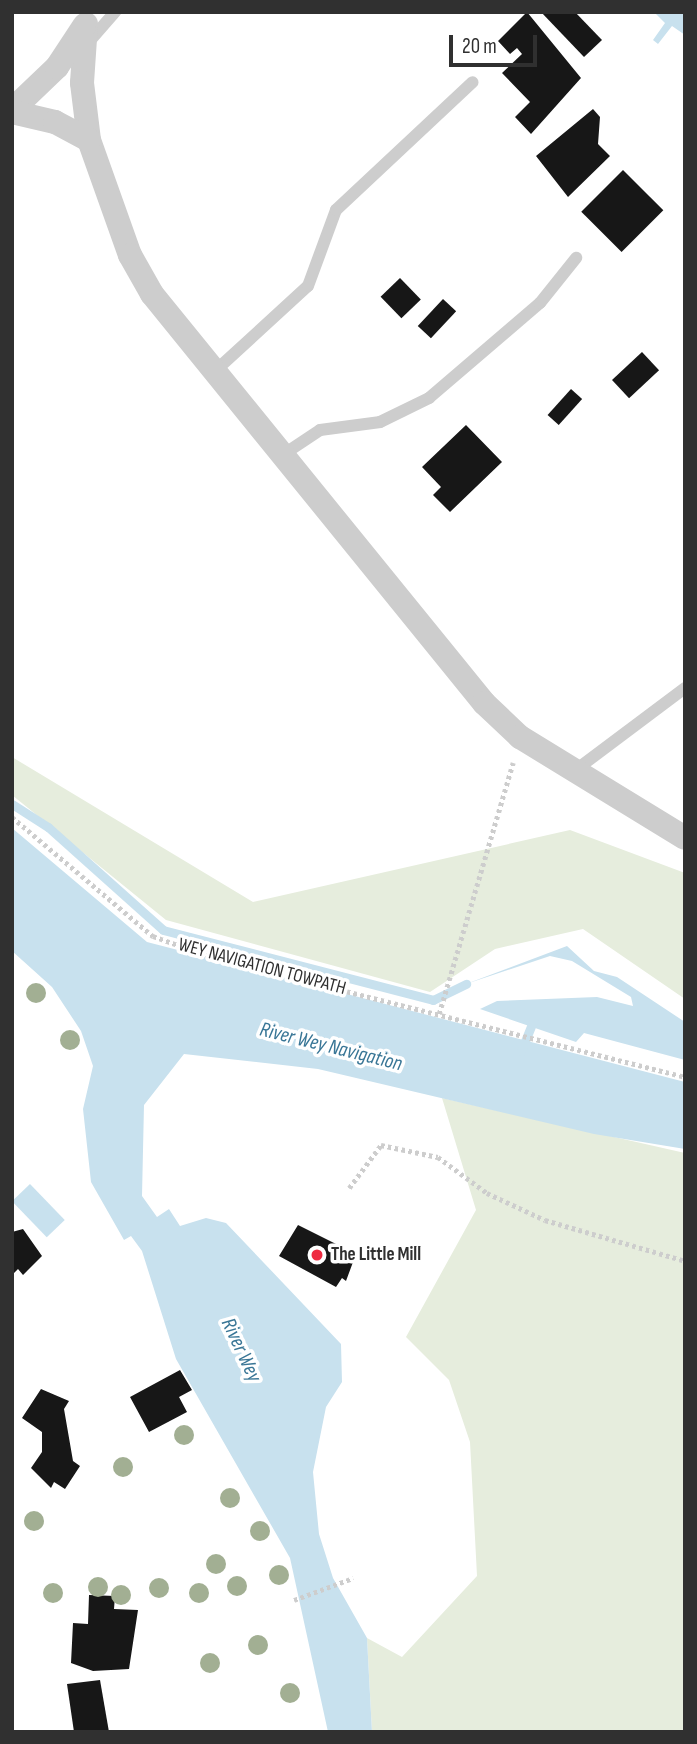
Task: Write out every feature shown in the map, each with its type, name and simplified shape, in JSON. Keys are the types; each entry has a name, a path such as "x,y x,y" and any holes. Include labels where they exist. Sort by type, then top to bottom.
{"street":[{"path":"12,111 57,66 87,28"},
{"path":"87,28 89,140 130,256 152,294 460,678 520,737 573,772 685,838"},
{"path":"12,111 55,122 89,140"}],"lane":[{"path":"87,28 115,12"},
{"path":"214,372 307,286 336,210 473,82"},
{"path":"281,456 320,430 380,422 429,398 540,303 576,258"},
{"path":"573,772 685,688"}],"path":[{"path":"439,1014 450,985 520,737"},
{"name":"WEY NAVIGATION TOWPATH","path":"12,817 153,936 211,957 685,1077"},
{"path":"349,1188 381,1145 393,1147 438,1157 487,1193 545,1220 685,1261"},
{"path":"294,1600 353,1578"}],"green space":[{"path":"12,757 253,902 570,830 685,873 685,999 583,929 495,949 430,992 166,920 12,795"},
{"path":"442,1098 685,1153 685,1732 372,1732 367,1638 402,1657 477,1576 470,1442 449,1380 406,1337 476,1210"}],"water":[{"path":"654,12 685,12 685,35 672,26 658,44 653,40 665,23"},
{"path":"12,828 147,942 685,1082 685,1149 594,1134 318,1069 184,1054 144,1105 142,1196 157,1217 169,1209 180,1226 206,1218 226,1223 341,1344 342,1382 326,1407 313,1472 319,1534 333,1578 367,1638 372,1732 328,1732 290,1558 176,1359 142,1251 131,1236 124,1240 91,1182 83,1109 93,1066 81,1031 52,987 12,951"},
{"path":"567,946 594,971 617,977 685,1022 685,1060 584,1033 576,1042 480,1009 497,1001 597,997 633,1006 631,997 572,961 550,956 466,984"},
{"path":"30,1184 65,1220 47,1237 12,1201"}],"building":[{"path":"527,12 581,78 531,134 515,117 530,102 502,73 522,54 517,48 510,54 498,41"},
{"path":"541,12 575,12 602,40 584,57"},
{"path":"593,109 600,117 598,144 610,156 568,197 536,156"},
{"path":"623,170 663,210 622,252 581,212"},
{"path":"400,278 421,300 401,318 381,297"},
{"path":"443,299 456,311 431,338 418,326"},
{"path":"642,352 659,370 629,398 612,380"},
{"path":"571,389 582,399 559,425 548,415"},
{"path":"466,425 502,462 450,512 433,495 441,487 422,467"},
{"name":"The Little Mill","path":"298,1225 356,1254 346,1281 342,1278 336,1287 279,1256"},
{"path":"23,1229 42,1256 23,1275 18,1269 12,1275 12,1232"},
{"path":"180,1370 192,1390 179,1397 187,1412 149,1432 130,1397"},
{"path":"41,1389 69,1401 64,1409 73,1461 80,1466 65,1489 54,1482 51,1488 31,1468 42,1452 42,1432 22,1418"},
{"path":"89,1595 115,1596 114,1609 138,1610 129,1669 93,1671 71,1663 73,1623 88,1624"},
{"path":"100,1680 109,1732 74,1732 67,1684"}],"waterway":[{"path":"12,804 48,827 163,930 433,1000 466,984"},
{"path":"521,1051 534,1019"}],"place":[{"name":"The Little Mill","path":"317,1255"}],"water label":[{"name":"River Wey Navigation","path":"331,1047"},
{"name":"River Wey","path":"241,1350"}]}
